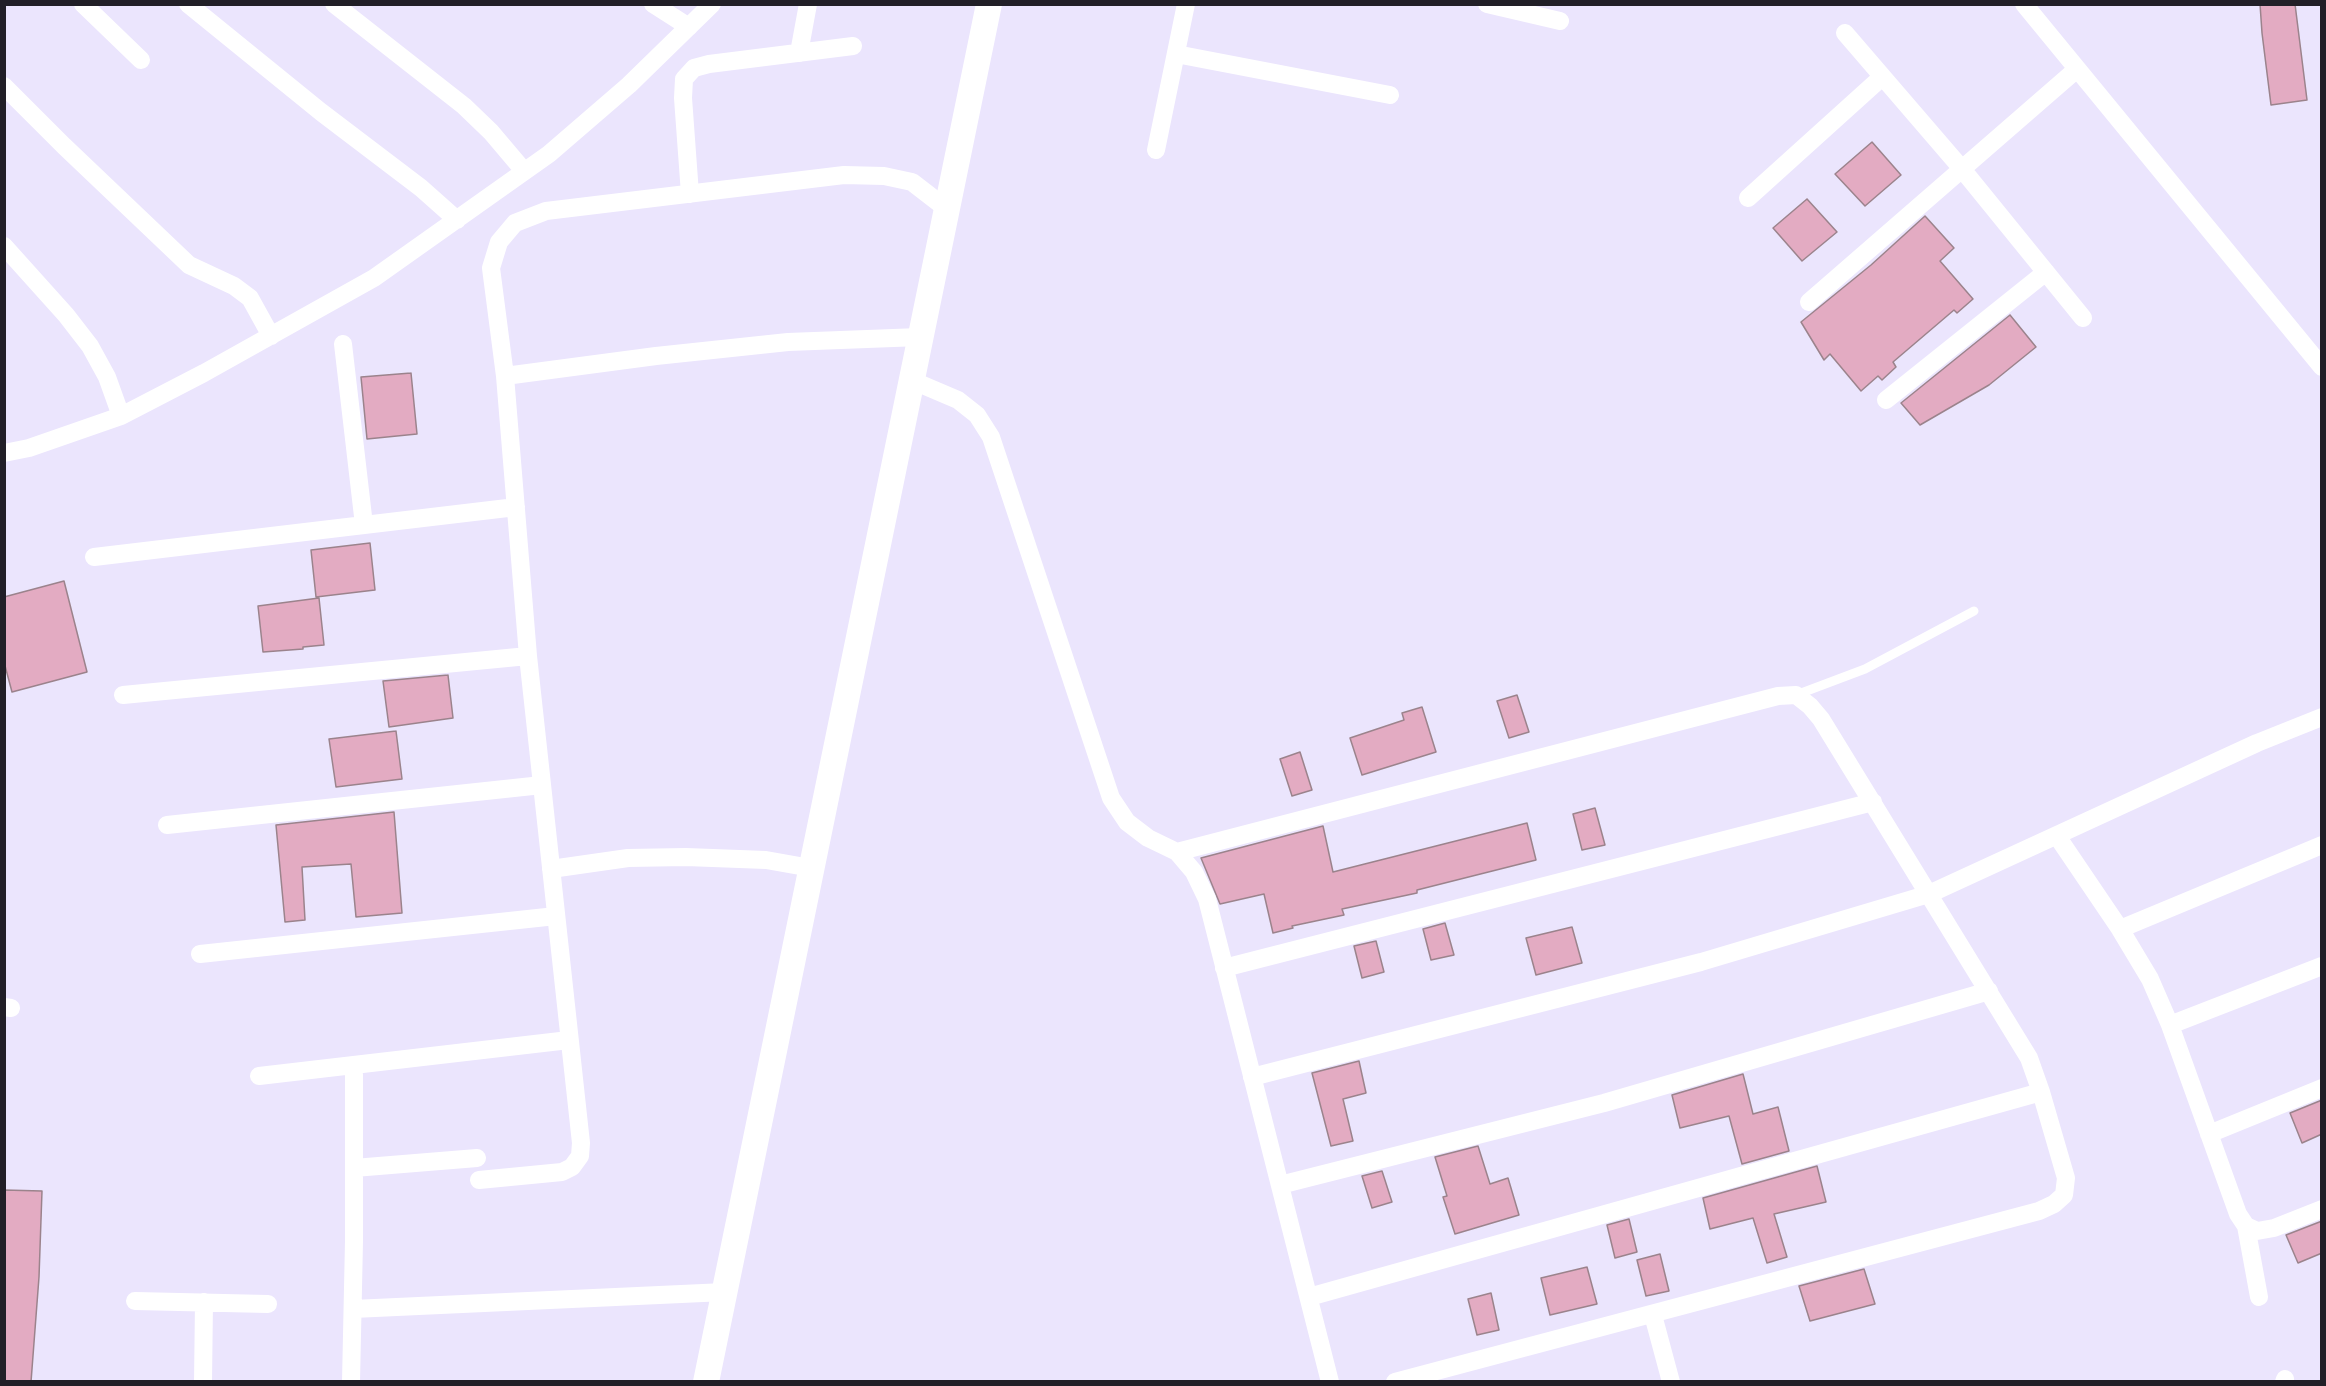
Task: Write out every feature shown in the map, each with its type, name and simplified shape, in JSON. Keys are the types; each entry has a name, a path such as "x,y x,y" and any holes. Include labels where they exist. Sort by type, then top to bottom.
{"street":[{"path":"83,4 141,60"},
{"path":"188,4 395,170 421,188 457,220"},
{"path":"334,4 464,106 491,132 525,171"},
{"path":"653,4 689,27"},
{"path":"4,453 29,448 121,416 374,278 549,154 629,85 712,4"},
{"path":"799,53 807,4"},
{"path":"706,1382 989,4"},
{"path":"1156,150 1186,4"},
{"path":"1487,4 1560,21"},
{"path":"2024,4 2322,368"},
{"path":"1845,33 1962,169 2084,318"},
{"path":"690,194 683,98 684,79 694,68 709,64 853,46"},
{"path":"1176,54 1390,95"},
{"path":"1809,302 2077,69"},
{"path":"1749,198 1882,77"},
{"path":"4,86 189,265 234,286 250,298 271,336"},
{"path":"479,1180 562,1172 572,1167 579,1156 580,1143 528,656 505,376 491,268 499,242 515,223 546,211 844,175 884,176 912,182 946,209"},
{"path":"4,246 66,315 90,346 107,377 121,416"},
{"path":"1886,400 2046,272"},
{"path":"505,376 656,356 788,342 920,337"},
{"path":"343,344 364,525"},
{"path":"911,381 958,400 977,415 991,437 1111,798 1127,822 1148,838 1178,852 1194,872 1207,899 1330,1382"},
{"path":"94,557 516,507"},
{"path":"123,695 528,656"},
{"path":"1178,852 1766,699 1796,695 1821,719 2029,1058 2042,1092 2066,1178 2064,1195 2054,1204 2039,1211 1395,1382"},
{"path":"1252,1077 1701,962 1929,894 2257,743 2322,717"},
{"path":"167,825 542,785"},
{"path":"1224,968 1873,802"},
{"path":"2056,836 2120,929 2150,979 2170,1025 2238,1214 2246,1227 2259,1297"},
{"path":"2120,929 2322,845"},
{"path":"551,869 627,858 686,857 775,862 811,868"},
{"path":"200,954 556,916"},
{"path":"2170,1025 2322,966"},
{"path":"1280,1185 1604,1103 1989,991"},
{"path":"259,1076 569,1040"},
{"path":"351,1382 354,1065"},
{"path":"2209,1134 2322,1088"},
{"path":"1309,1297 2042,1092"},
{"path":"354,1168 477,1158"},
{"path":"2246,1227 2258,1231 2274,1228 2322,1209"},
{"path":"353,1309 725,1292"},
{"path":"135,1301 268,1304"},
{"path":"203,1382 204,1302"},
{"path":"1653,1315 1671,1382"}],"lane":[{"path":"1796,695 1865,669 1974,611"}],"building":[{"path":"2260,4 2295,4 2307,100 2271,105"},
{"path":"1872,142 1901,175 1865,206 1835,174"},
{"path":"1807,199 1837,232 1802,261 1773,228"},
{"path":"1925,216 1954,248 1940,261 1973,299 1957,313 1954,310 1893,362 1896,367 1882,380 1878,376 1861,391 1830,354 1824,360 1801,322 1871,265"},
{"path":"2010,315 2036,347 1989,385 1920,425 1901,403"},
{"path":"411,373 417,434 367,439 361,377"},
{"path":"370,543 375,590 316,597 311,550"},
{"path":"64,581 87,672 12,692 4,662 4,597"},
{"path":"319,598 324,645 263,652 258,606"},
{"path":"448,675 453,718 389,727 383,681"},
{"path":"1517,695 1529,732 1509,738 1497,701"},
{"path":"1422,707 1436,752 1362,775 1350,738 1404,720 1402,713"},
{"path":"396,731 402,779 336,787 329,739"},
{"path":"1300,752 1312,790 1292,796 1280,759"},
{"path":"1595,808 1605,845 1582,850 1573,814"},
{"path":"394,812 402,913 356,917 351,864 302,867 305,920 285,922 276,825"},
{"path":"1527,823 1536,860 1417,890 1417,893 1342,909 1344,915 1292,926 1293,928 1273,933 1264,894 1220,904 1201,858 1323,826 1333,872"},
{"path":"1445,923 1454,955 1431,960 1423,929"},
{"path":"1572,927 1582,963 1536,975 1526,938"},
{"path":"1376,941 1384,972 1362,978 1354,946"},
{"path":"1359,1061 1366,1093 1343,1099 1353,1141 1331,1146 1312,1073"},
{"path":"1743,1074 1753,1114 1778,1107 1789,1151 1742,1164 1729,1116 1680,1128 1672,1095"},
{"path":"2322,1100 2322,1134 2302,1143 2290,1113"},
{"path":"1478,1146 1490,1184 1508,1178 1519,1215 1455,1234 1443,1197 1447,1196 1435,1157"},
{"path":"1817,1166 1826,1202 1774,1214 1787,1257 1767,1263 1753,1218 1710,1229 1703,1198"},
{"path":"1382,1171 1392,1202 1372,1208 1362,1176"},
{"path":"4,1190 42,1191 39,1277 31,1382 4,1382"},
{"path":"1629,1219 1637,1252 1615,1258 1607,1225"},
{"path":"2322,1221 2322,1253 2298,1263 2286,1235"},
{"path":"1660,1254 1669,1291 1646,1296 1637,1260"},
{"path":"1587,1267 1597,1304 1550,1315 1541,1278"},
{"path":"1864,1269 1875,1304 1810,1321 1799,1286"},
{"path":"1491,1293 1499,1330 1477,1335 1468,1299"}]}
